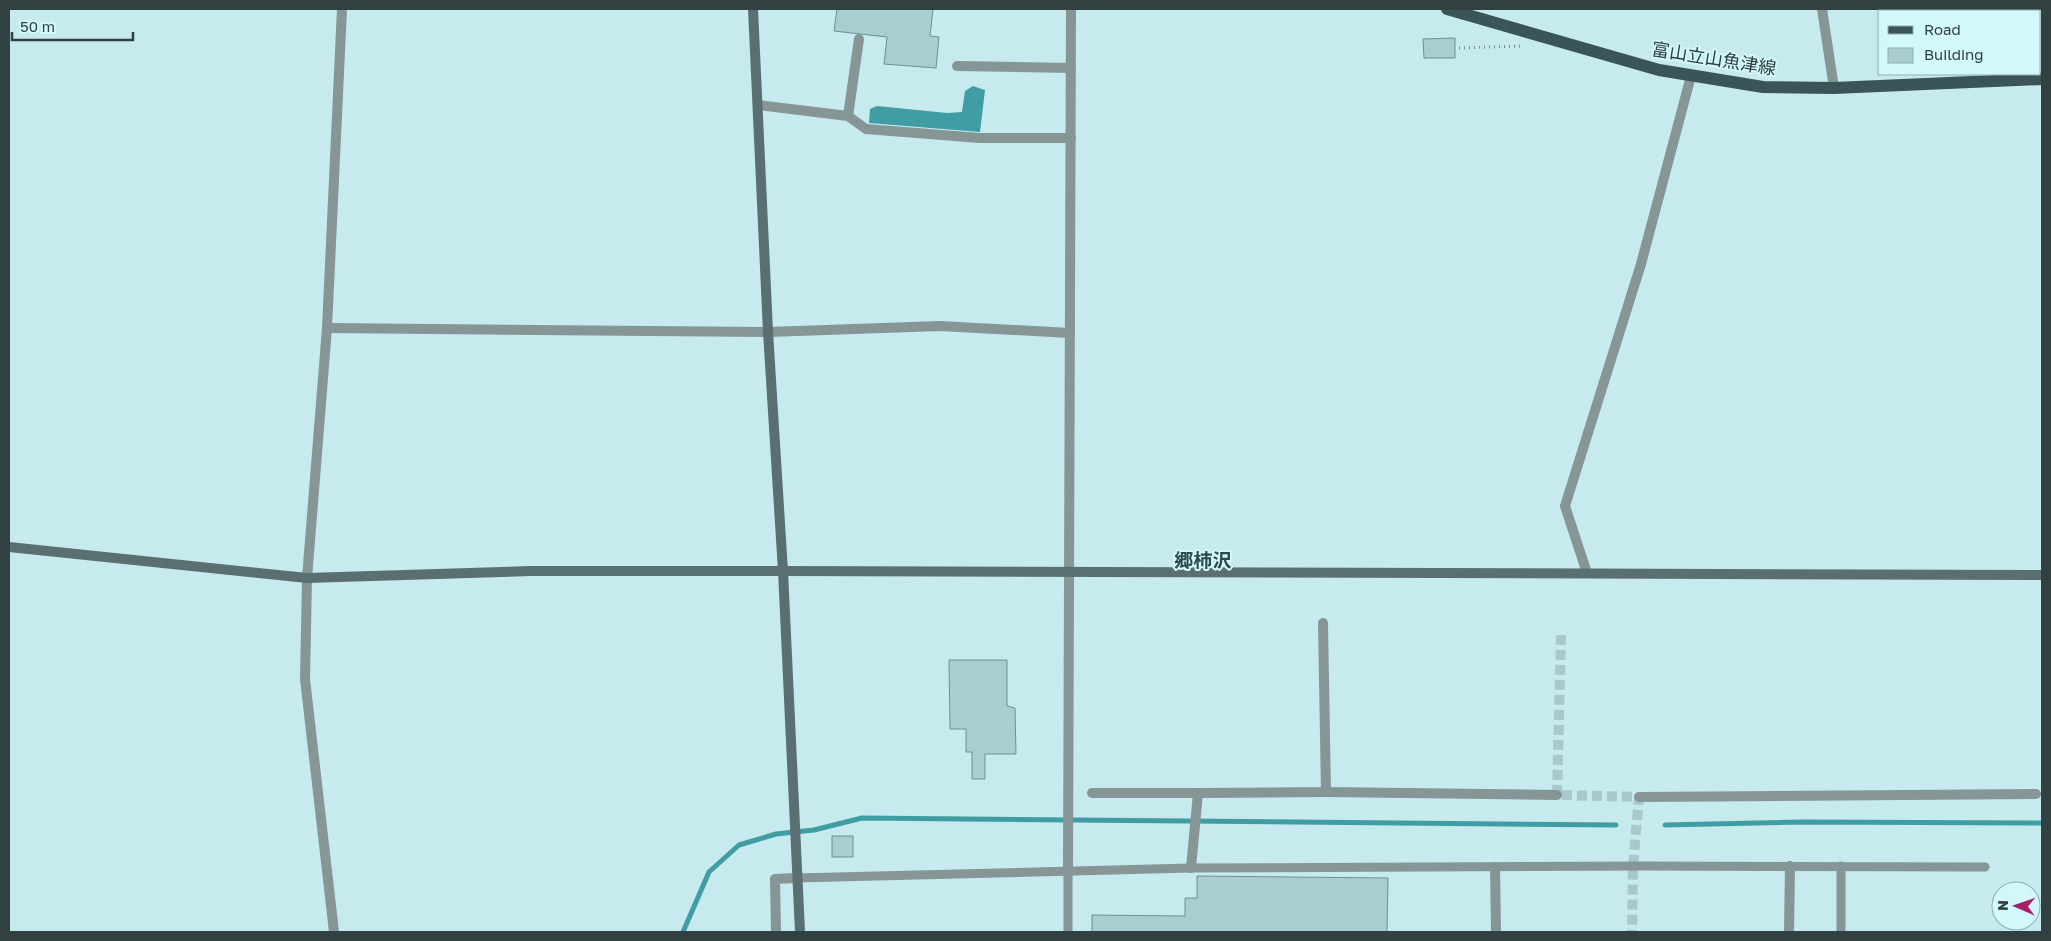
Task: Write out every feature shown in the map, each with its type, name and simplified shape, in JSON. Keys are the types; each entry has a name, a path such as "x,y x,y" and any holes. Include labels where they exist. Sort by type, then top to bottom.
{"main road":[{"name":"富山立山魚津線","path":"1447,9 1659,70 1763,87 1834,88 2042,79"}],"street":[{"path":"334,932 305,679 307,578 327,328 342,9"},
{"path":"753,9 800,932"},
{"path":"1068,871 1071,9"},
{"path":"1822,9 1834,88"},
{"path":"848,116 858,40"},
{"path":"957,66 1071,68"},
{"path":"1587,573 1566,506 1642,264 1691,76"},
{"path":"758,105 848,116 866,129 980,138 1071,138"},
{"path":"327,328 768,332 940,326 1070,333"},
{"path":"9,547 307,578 532,571 2042,575"},
{"path":"1323,623 1326,792"},
{"path":"1092,793 1326,792 1558,795"},
{"path":"1191,868 1198,793"},
{"path":"1639,797 2036,794"},
{"path":"1789,932 1790,866"},
{"path":"1496,867 1496,932"},
{"path":"776,932 775,880 796,878"}],"lane":[{"path":"1840,932 1841,866"},
{"path":"796,878 1191,868 1985,867"},
{"path":"1068,871 1068,932"}],"path":[{"path":"1459,48 1526,46"}],"water":[{"path":"973,86 985,90 980,132 869,123 870,109 877,106 947,113 962,112 965,91"}],"building":[{"path":"837,9 933,9 930,36 939,37 936,68 884,64 887,37 834,31"},
{"path":"1455,38 1455,58 1424,58 1423,39"},
{"path":"949,660 1007,660 1007,706 1015,708 1016,754 985,754 985,779 972,779 972,752 966,752 966,729 950,729"},
{"path":"832,836 853,836 853,857 832,857"},
{"path":"1197,876 1388,878 1387,932 1092,932 1092,915 1185,916 1185,898 1197,898"}],"waterway":[{"path":"683,932 709,872 739,845 776,834 814,830 862,818 1616,825"},
{"path":"1665,825 1804,822 2042,823"}],"tunnel":[{"path":"1561,635 1557,795 1639,797 1633,866 1632,932"}],"district":[{"name":"郷柿沢","path":"1203,559"}]}
